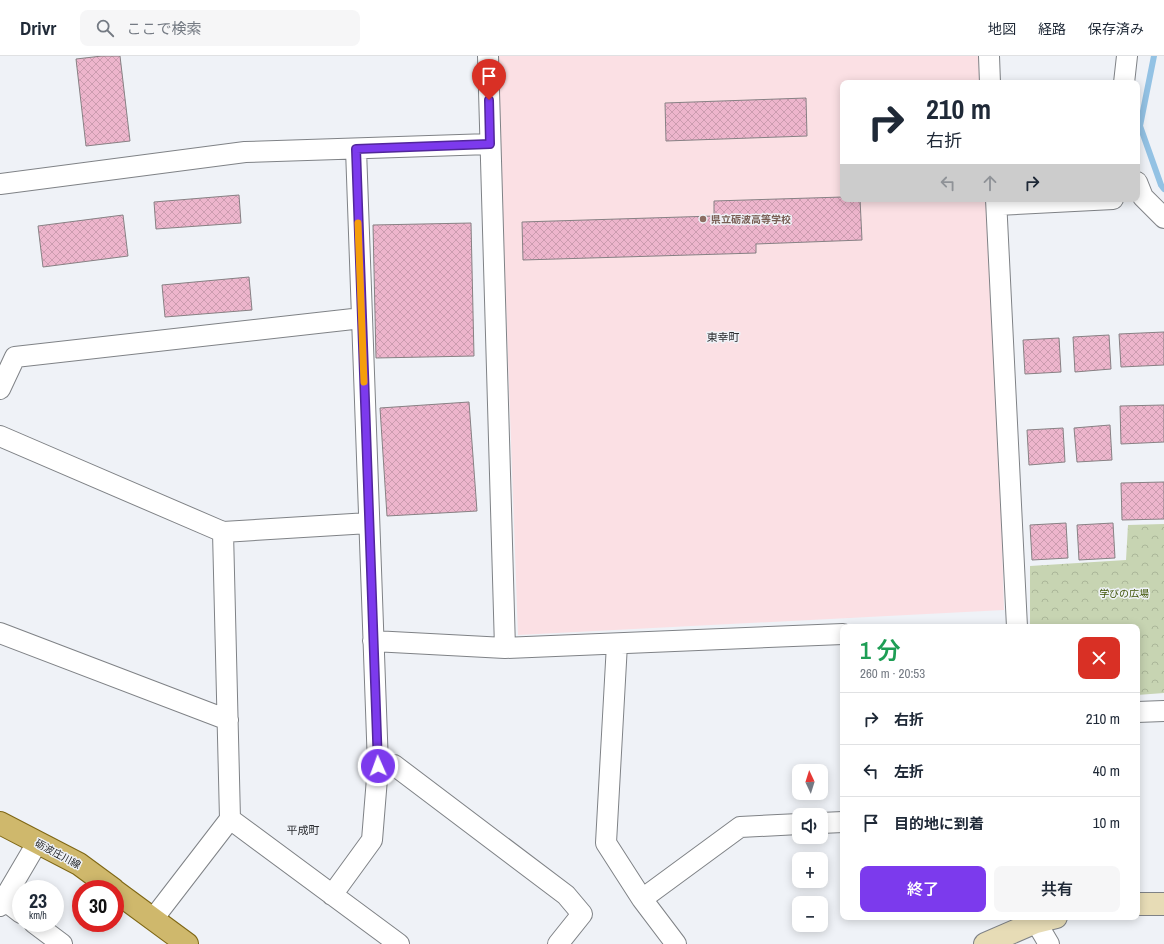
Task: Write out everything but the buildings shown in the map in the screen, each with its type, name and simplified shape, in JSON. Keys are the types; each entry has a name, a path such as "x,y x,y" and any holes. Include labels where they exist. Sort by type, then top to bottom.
{"main road":[{"name":"砺波庄川線","path":"0,823 79,864 101,880"},
{"name":"砺波庄川線","path":"124,897 187,944"}],"street":[{"path":"488,56 505,648"},
{"path":"989,56 990,80"},
{"path":"1124,80 1127,56"},
{"path":"0,184 245,152 490,144"},
{"path":"332,895 372,840 378,766 356,149"},
{"path":"1140,194 1164,218"},
{"path":"996,202 1017,624"},
{"path":"0,389 15,357 362,318"},
{"path":"0,436 223,532 369,523"},
{"path":"153,919 230,819 223,532"},
{"path":"0,633 228,720"},
{"path":"373,641 505,648 840,634"},
{"path":"616,644 606,844 642,900 676,944"},
{"path":"1140,712 1164,711"},
{"path":"378,766 394,765 566,896 582,914 558,944"},
{"path":"230,819 399,944"},
{"path":"828,823 840,822"},
{"path":"642,900 740,827 792,824"},
{"path":"12,908 2,903 37,843"},
{"path":"1140,904 1164,904"},
{"path":"986,944 1041,920"},
{"path":"1043,920 1049,944"},
{"path":"46,932 62,944"}],"shaded area":[{"path":"497,56 988,56 989,80 840,80 840,202 992,202 1004,610 518,635"}],"green space":[{"name":"学びの広場","path":"1164,524 1164,693 1140,695 1140,624 1030,624 1030,566 1126,560 1128,525"}],"waterway":[{"path":"1154,56 1140,126 1161,185 1164,189"}],"slow traffic":[{"path":"358,223 364,382"}],"place":[{"name":"県立砺波高等学校","path":"703,219"}],"district":[{"name":"東幸町","path":"723,337"},
{"name":"平成町","path":"303,830"}],"route":[{"path":"378,766 356,149 490,144 489,100"}]}
